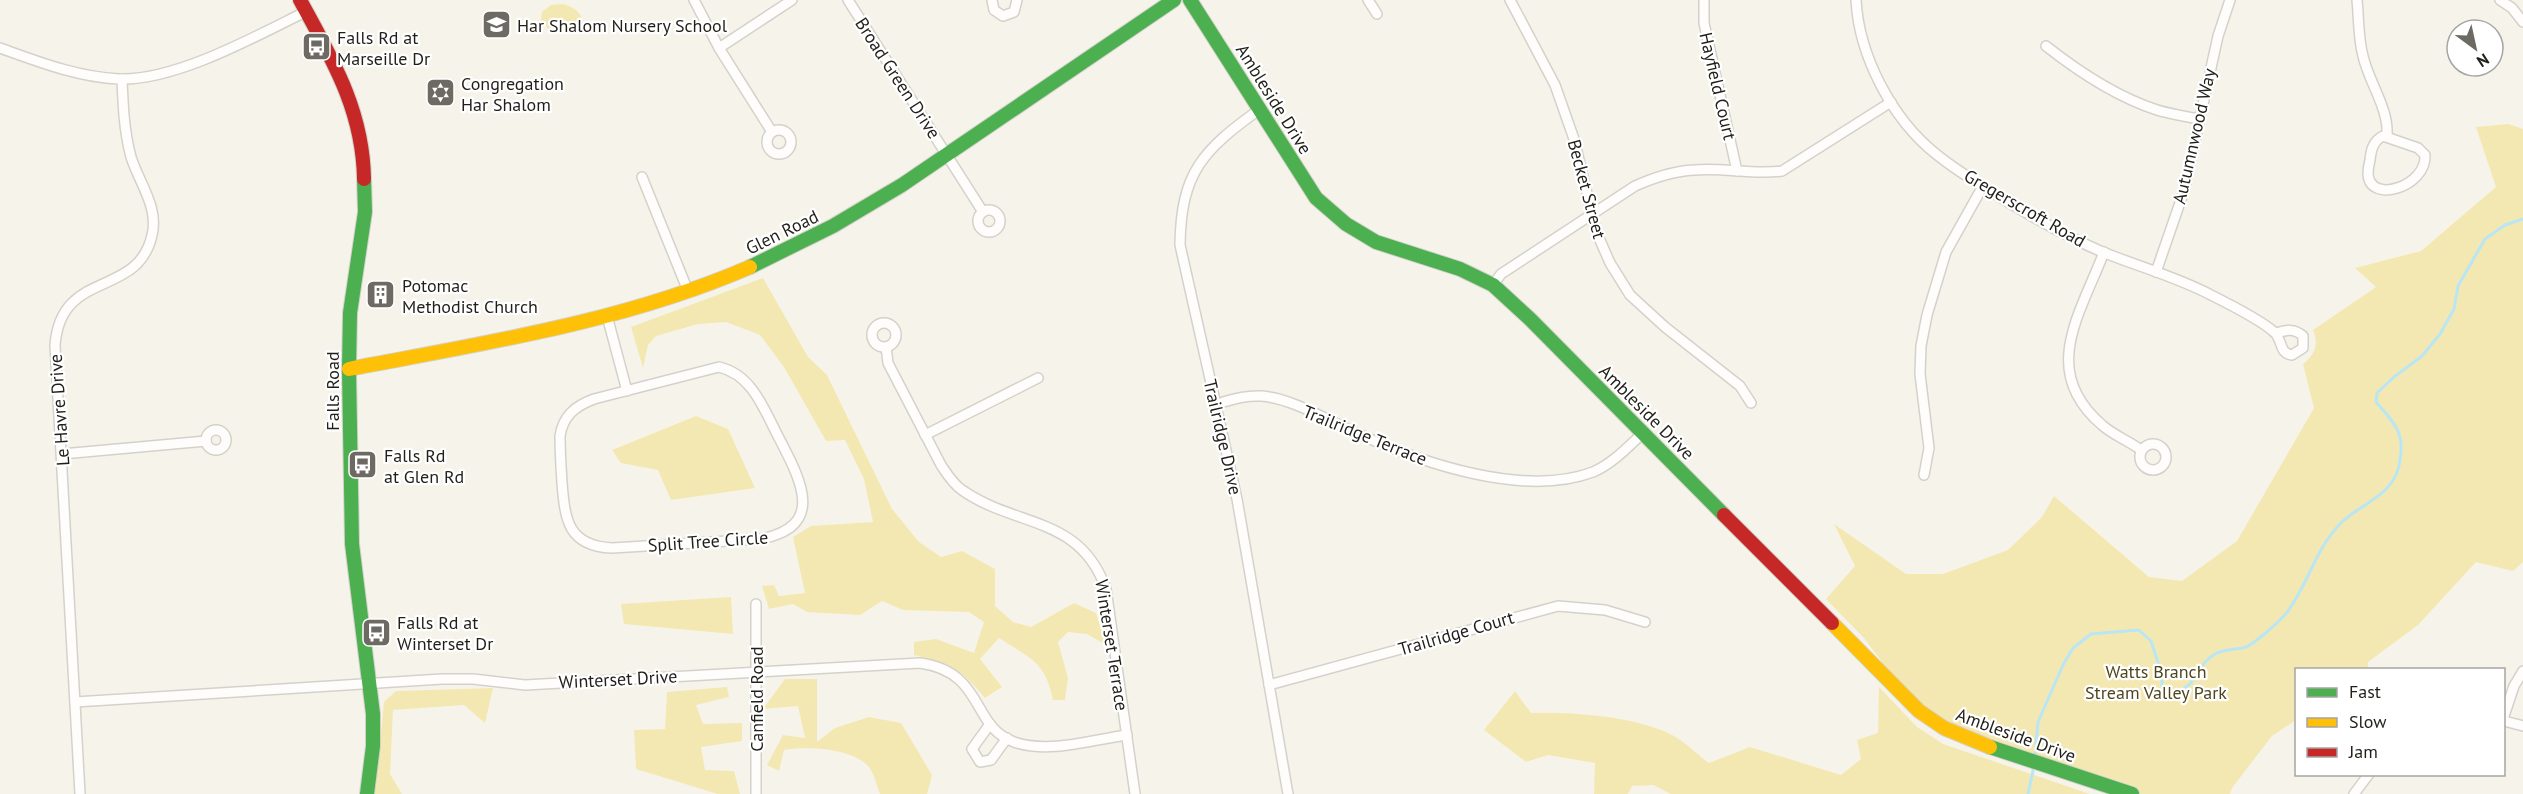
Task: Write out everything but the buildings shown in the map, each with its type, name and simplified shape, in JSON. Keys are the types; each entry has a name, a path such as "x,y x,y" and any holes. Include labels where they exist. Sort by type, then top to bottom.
{"main road":[{"name":"Glen Road","path":"349,369 607,316 688,291 761,263 830,229 948,156 1174,0"},
{"name":"Ambleside Drive","path":"1190,0 1316,198 1346,224 1376,242 1460,269 1492,285 1643,433 1919,711 1936,724 1952,732 2001,751 2132,794"},
{"name":"Falls Road","path":"304,6 352,104 364,166 365,212 350,314 349,369 352,544 370,683 373,746 367,794"}],"street":[{"path":"694,0 719,48 772,132"},
{"path":"719,48 792,0"},
{"name":"Broad Green Drive","path":"848,0 983,212"},
{"path":"992,0 994,10 1003,16 1014,12 1017,0"},
{"path":"1368,0 1377,14"},
{"name":"Becket Street","path":"1510,0 1555,85 1574,138 1596,231 1610,263 1630,295 1665,327 1740,386 1750,403"},
{"name":"Hayfield Court","path":"1704,0 1704,23 1737,171"},
{"name":"Gregerscroft Road","path":"1856,0 1869,58 1891,102 1908,125 1935,153 2048,226 2104,252 2210,294 2276,333"},
{"name":"Autumnwood Way","path":"2156,272 2184,191 2218,36 2230,0"},
{"path":"2357,0 2362,54 2385,114 2388,126 2387,136"},
{"path":"2500,0 2511,8 2523,22"},
{"path":"0,48 55,68 122,79 156,74 201,61 304,6"},
{"path":"2046,46 2064,60 2122,96 2157,110 2198,120"},
{"name":"Le Havre Drive","path":"80,794 55,345 60,321 72,302 84,292 114,281 133,269 145,254 153,231 152,207 135,170 125,130 122,79"},
{"path":"1492,285 1501,274 1635,186 1654,178 1694,170 1764,174 1782,171 1891,102"},
{"name":"Trailridge Drive","path":"1260,109 1223,136 1203,159 1187,189 1181,216 1180,245 1237,499 1288,794"},
{"path":"2387,136 2418,148 2425,155 2426,163 2418,176 2410,183 2392,190 2378,188 2372,184 2368,175 2372,147 2378,138 2387,136"},
{"path":"642,177 688,291"},
{"path":"1924,475 1929,447 1920,374 1921,346 1927,315 1946,252 1983,186"},
{"path":"2104,252 2072,334 2068,350 2068,373 2081,403 2103,426 2141,450"},
{"path":"607,316 627,392"},
{"name":"Winterset Terrace","path":"886,347 888,363 925,435 941,465 962,490 1065,535 1086,551 1100,571 1106,589 1135,794"},
{"name":"Split Tree Circle","path":"718,367 738,374 755,394 799,477 803,504 793,526 780,535 761,539 612,548 591,545 580,539 572,531 564,512 561,426 567,416 581,403 627,392 706,368 718,367"},
{"path":"925,435 1038,378"},
{"name":"Trailridge Terrace","path":"1216,404 1244,397 1278,399 1420,459 1476,474 1536,481 1562,481 1594,471 1616,458 1643,433"},
{"path":"62,454 206,441"},
{"name":"Canfield Road","path":"756,604 756,794"},
{"name":"Trailridge Court","path":"1269,686 1558,606 1605,610 1645,622"},
{"name":"Winterset Drive","path":"75,702 459,678 525,685 911,662 930,664 951,672 964,683 990,724 1007,738 1024,745 1039,746 1127,735"},
{"path":"2505,713 2514,686 2523,671"},
{"path":"2505,721 2523,726"},
{"path":"990,724 972,749 980,762 991,760 1007,738"},
{"path":"2354,794 2368,776"}],"green space":[{"path":"563,4 580,14 583,25 573,33 568,26 559,31 549,30 541,20 542,12 551,5"},
{"name":"Watts Branch Stream Valley Park","path":"2508,124 2523,129 2523,562 2513,571 2476,562 2418,625 2368,662 2368,668 2295,668 2295,721 2272,736 2232,788 2230,794 2132,794 2001,751 1919,711 1864,638 1826,599 1855,566 1834,524 1906,574 1943,574 2008,550 2042,517 2054,496 2149,577 2182,581 2237,541 2314,408 2303,364 2315,348 2316,340 2313,330 2376,287 2355,268 2421,251 2496,187 2476,127"},
{"path":"763,278 808,357 827,375 892,509 919,542 941,557 962,551 995,569 995,606 1013,622 1031,627 1074,603 1096,613 1106,645 1087,634 1068,632 1058,642 1068,678 1065,700 1053,700 1046,677 1035,662 999,638 980,659 1002,687 985,698 969,680 954,669 938,661 914,655 914,642 936,639 974,653 984,622 969,612 903,610 882,601 860,615 807,612 793,604 769,609 762,586 774,585 779,596 805,593 793,537 811,526 873,522 864,479 845,440 826,441 784,367 760,335 726,322 698,324 656,336 648,345 643,368 631,327"},
{"path":"696,416 728,429 755,488 671,500 658,470 621,463 612,450"},
{"path":"731,597 733,634 624,624 621,604"},
{"path":"785,679 817,679 817,742 835,728 869,717 901,723 932,775 927,794 880,794 869,767 862,761 841,752 804,748 784,750 779,771 767,765 783,735 805,738 798,706 763,709"},
{"path":"727,687 729,697 696,705 703,724 742,723 742,741 701,747 705,770 734,771 740,794 718,794 636,769 634,730 665,729 667,692"},
{"path":"1879,687 1917,727 1943,744 2090,794 1671,794 1653,785 1632,786 1628,794 1594,794 1595,763 1548,755 1526,762 1484,730 1515,691 1531,713 1603,716 1640,723 1672,735 1709,763 1750,747 1841,775 1861,759 1857,740 1878,733"},
{"path":"493,688 485,723 464,705 393,710 390,774 402,794 375,794 384,702 396,691"}],"waterway":[{"path":"2035,757 2038,722 2063,665 2073,648 2091,634 2139,630 2151,641 2162,675 2162,687 2168,694 2179,691 2192,682 2203,665 2215,654 2249,646 2285,614 2297,598 2333,531 2350,515 2383,492 2395,476 2401,455 2400,437 2394,424 2376,402 2377,393 2422,356 2440,334 2454,309 2458,286 2485,239 2505,225 2523,219"},
{"path":"2028,794 2034,766"}],"traffic: fast":[{"path":"750,267 833,226 902,185 1174,0"},
{"path":"1190,0 1316,198 1346,224 1376,242 1460,269 1493,285 1530,319 1724,515"},
{"path":"364,179 365,212 350,313 349,369 352,544 373,714 373,746 367,794"},
{"path":"1990,747 2132,794"}],"traffic: slow":[{"path":"349,369 502,340 603,317 702,286 750,267"},
{"path":"1832,623 1919,711 1944,728 1990,747"}],"traffic: jam":[{"path":"300,0 334,64 352,108 358,130 364,179"},
{"path":"1724,515 1832,623"}],"place":[{"name":"Har Shalom Nursery School","path":"496,25"},
{"name":"Falls Rd at Marseille Dr","path":"316,47"},
{"name":"Congregation Har Shalom","path":"440,93"},
{"name":"Potomac Methodist Church","path":"381,295"},
{"name":"Falls Rd at Glen Rd","path":"363,465"},
{"name":"Falls Rd at Winterset Dr","path":"376,632"}]}
